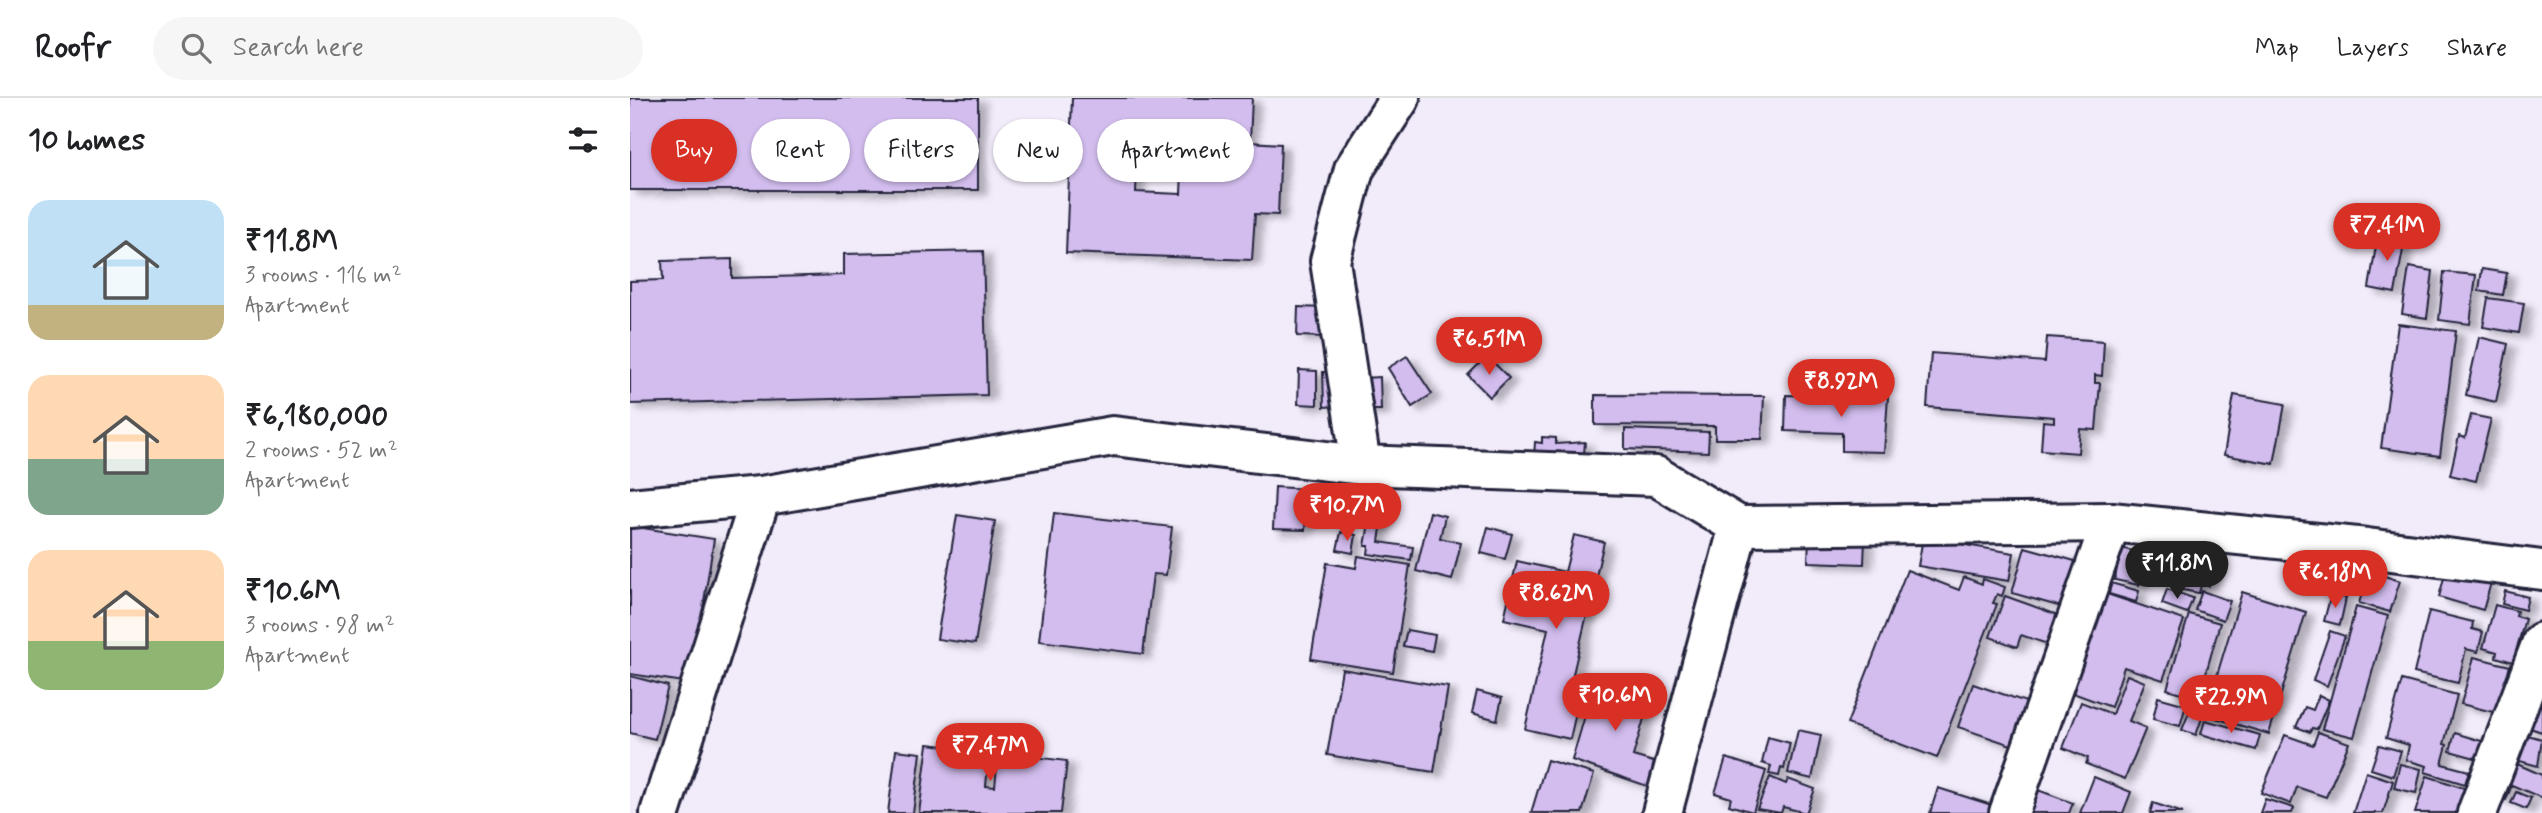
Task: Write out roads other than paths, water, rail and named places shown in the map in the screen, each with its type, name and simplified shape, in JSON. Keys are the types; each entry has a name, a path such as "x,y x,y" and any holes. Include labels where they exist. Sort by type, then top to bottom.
{"street":[{"path":"1361,465 1330,261 1354,169 1400,98"},
{"path":"630,508 761,496 1113,436 1361,465 1656,476 1740,526 2111,522 2367,548 2542,570"},
{"path":"660,813 761,496"},
{"path":"2009,813 2111,522"},
{"path":"1662,813 1740,526"},
{"path":"2477,813 2542,642"}]}
